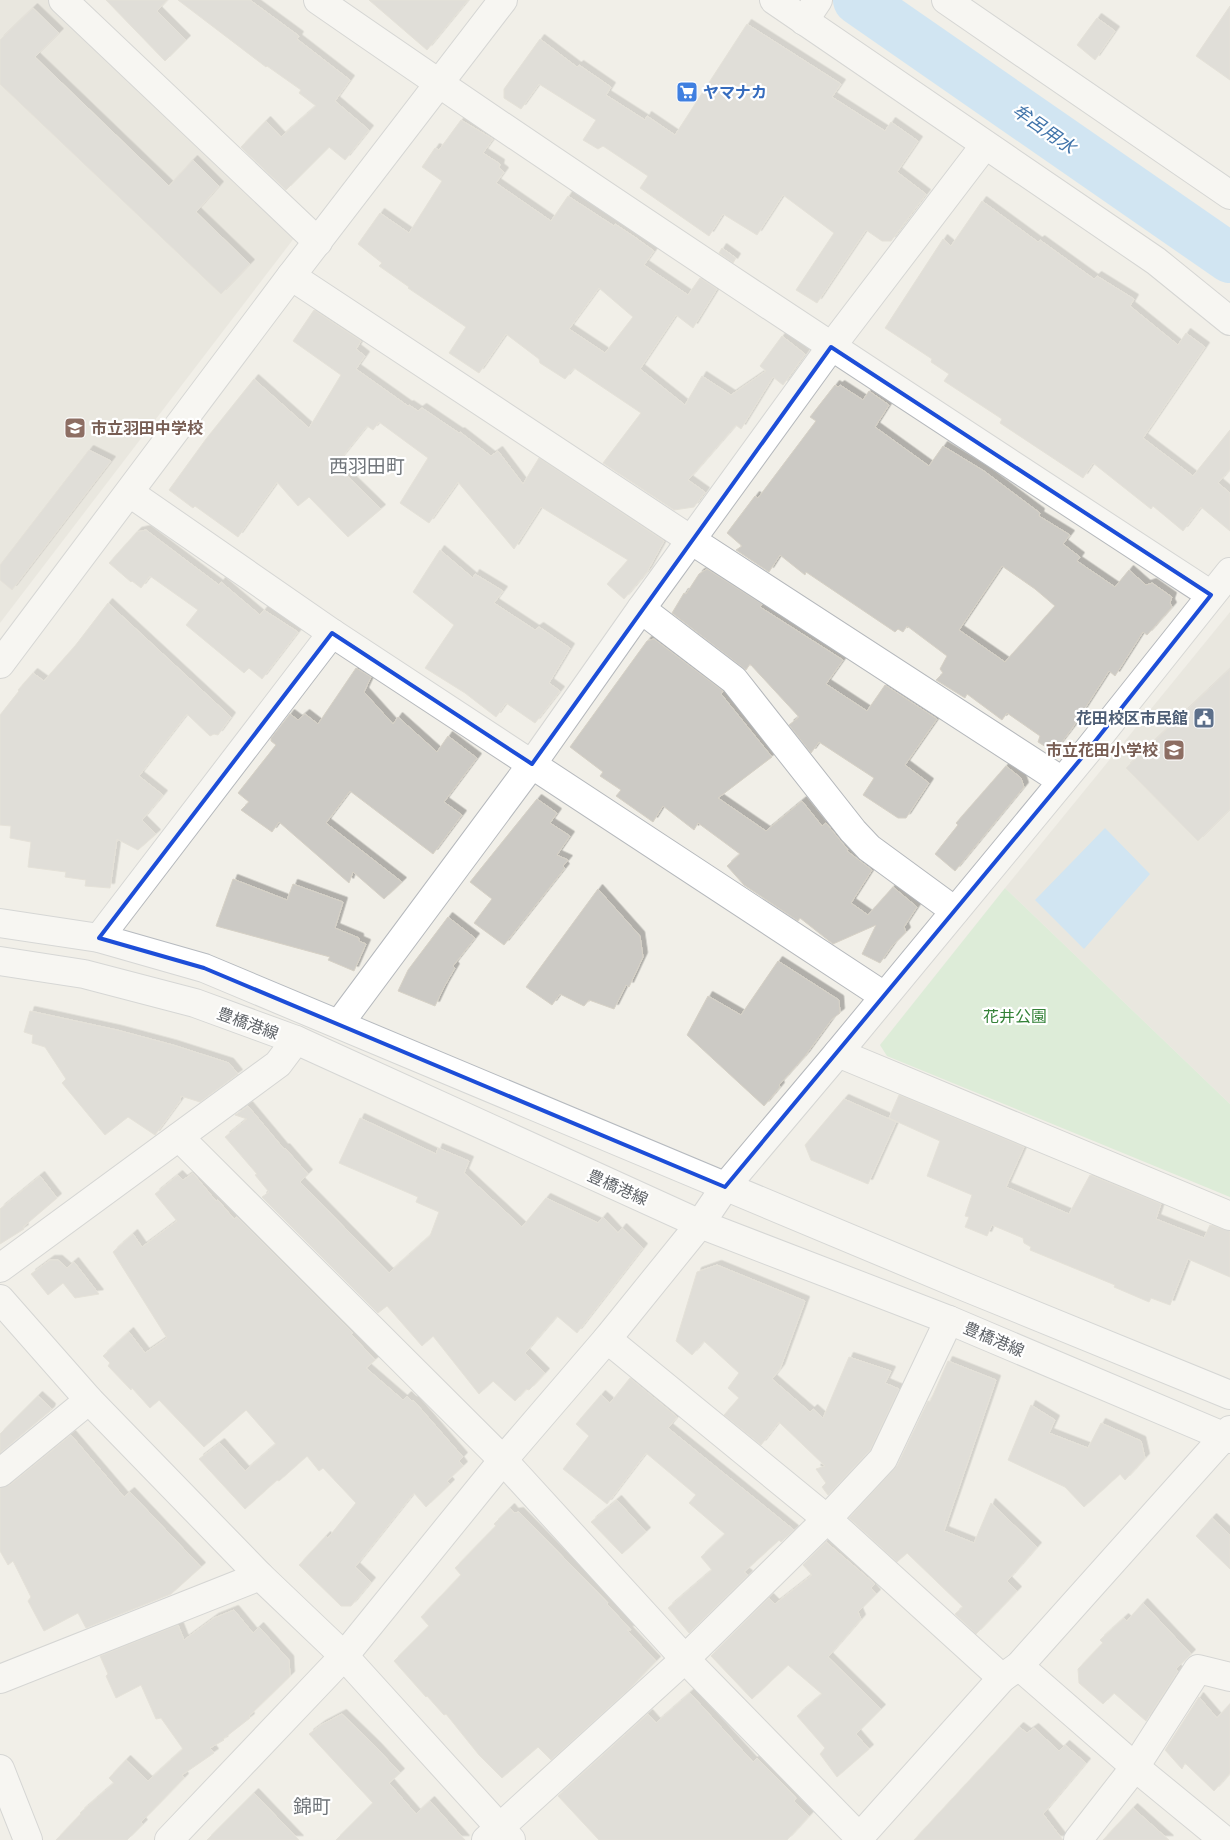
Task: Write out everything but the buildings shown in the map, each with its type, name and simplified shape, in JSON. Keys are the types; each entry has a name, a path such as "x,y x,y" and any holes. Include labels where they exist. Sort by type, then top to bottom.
{"street":[{"path":"63,0 318,242"},
{"path":"318,0 438,84 832,347 1211,594"},
{"path":"0,664 291,276 504,0"},
{"path":"774,0 811,10 985,145 1156,261 1230,321"},
{"path":"946,0 1230,195"},
{"path":"339,1024 532,764 641,609 832,347 985,145"},
{"path":"291,276 691,540 1062,781"},
{"path":"130,492 332,633 884,996"},
{"path":"168,1840 344,1656 503,1460 607,1339 700,1224 725,1187 1062,781 1230,572"},
{"path":"641,609 734,680 853,831 869,848 955,911"},
{"path":"99,938 332,633"},
{"name":"豊橋港線","path":"0,924 99,938 204,968 725,1187 1230,1395"},
{"name":"豊橋港線","path":"0,961 84,974 195,1003 296,1040 700,1224 949,1320 1228,1435"},
{"path":"0,1268 278,1064 296,1040"},
{"path":"838,1053 1230,1216"},
{"path":"179,1137 503,1460 685,1659 860,1839 1228,1435"},
{"path":"0,1298 90,1400 260,1576 344,1656 499,1836 685,1659 827,1519 883,1459 949,1320"},
{"path":"607,1339 1011,1672 1135,1767 1224,1840"},
{"path":"0,1473 90,1400"},
{"path":"0,1679 260,1576"},
{"path":"1078,1840 1135,1767 1198,1669 1230,1677"},
{"path":"0,1769 28,1840"}],"highlighted area":[{"path":"831,347 1211,595 1089,749 725,1187 204,968 99,938 332,633 532,764"}],"shaded area":[{"name":"市立羽田中学校","path":"0,0 49,0 298,233 0,623"},
{"name":"市立花田小学校","path":"1230,612 1230,1104 1005,888"}],"green space":[{"name":"花井公園","path":"1005,888 1230,1104 1230,1197 887,1056 880,1045"}],"water":[{"path":"1105,828 1150,874 1084,949 1035,900"}],"waterway":[{"name":"牟呂用水","path":"858,0 1230,258"}],"place":[{"name":"ヤマナカ","path":"687,92"},
{"name":"市立羽田中学校","path":"75,428"},
{"name":"花田校区市民館","path":"1204,718"},
{"name":"市立花田小学校","path":"1174,750"}],"district":[{"name":"西羽田町","path":"367,466"},
{"name":"錦町","path":"312,1806"}]}
